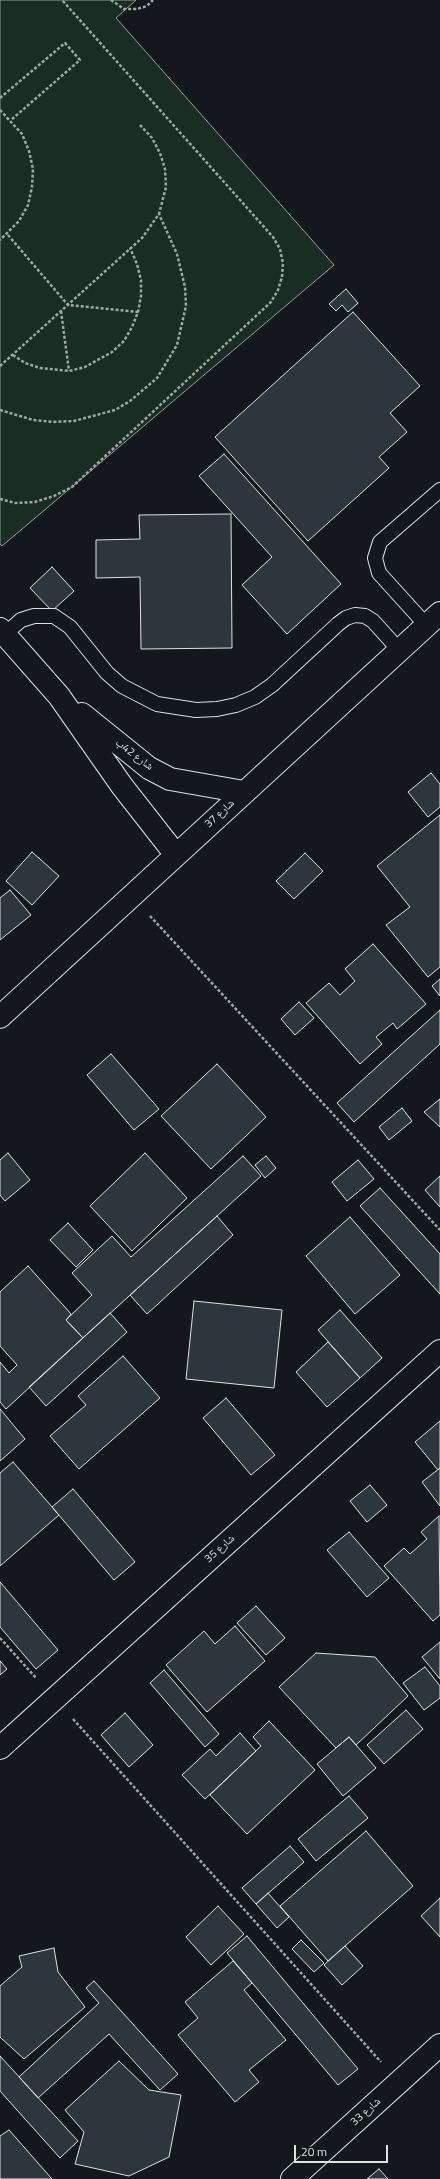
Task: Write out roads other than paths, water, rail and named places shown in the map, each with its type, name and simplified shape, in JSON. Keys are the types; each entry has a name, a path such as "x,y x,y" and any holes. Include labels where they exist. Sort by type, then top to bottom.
{"street":[{"name":"شارع 37","path":"0,1016 400,651 433,619"},
{"name":"شارع 42ب","path":"2,631 59,696 122,786 176,855"},
{"name":"شارع 42ب","path":"59,696 149,768 170,779 244,792"},
{"name":"شارع 35","path":"0,1748 440,1351"},
{"name":"شارع 33","path":"292,2179 440,2045"}],"lane":[{"path":"433,619 380,573 374,558 380,542 440,490"},
{"path":"2,631 21,620 34,616 54,616 70,627 107,673 122,686 157,704 196,710 217,709 236,705 255,697 272,686 338,624 346,618 356,615 365,616 374,621 400,651"}]}
